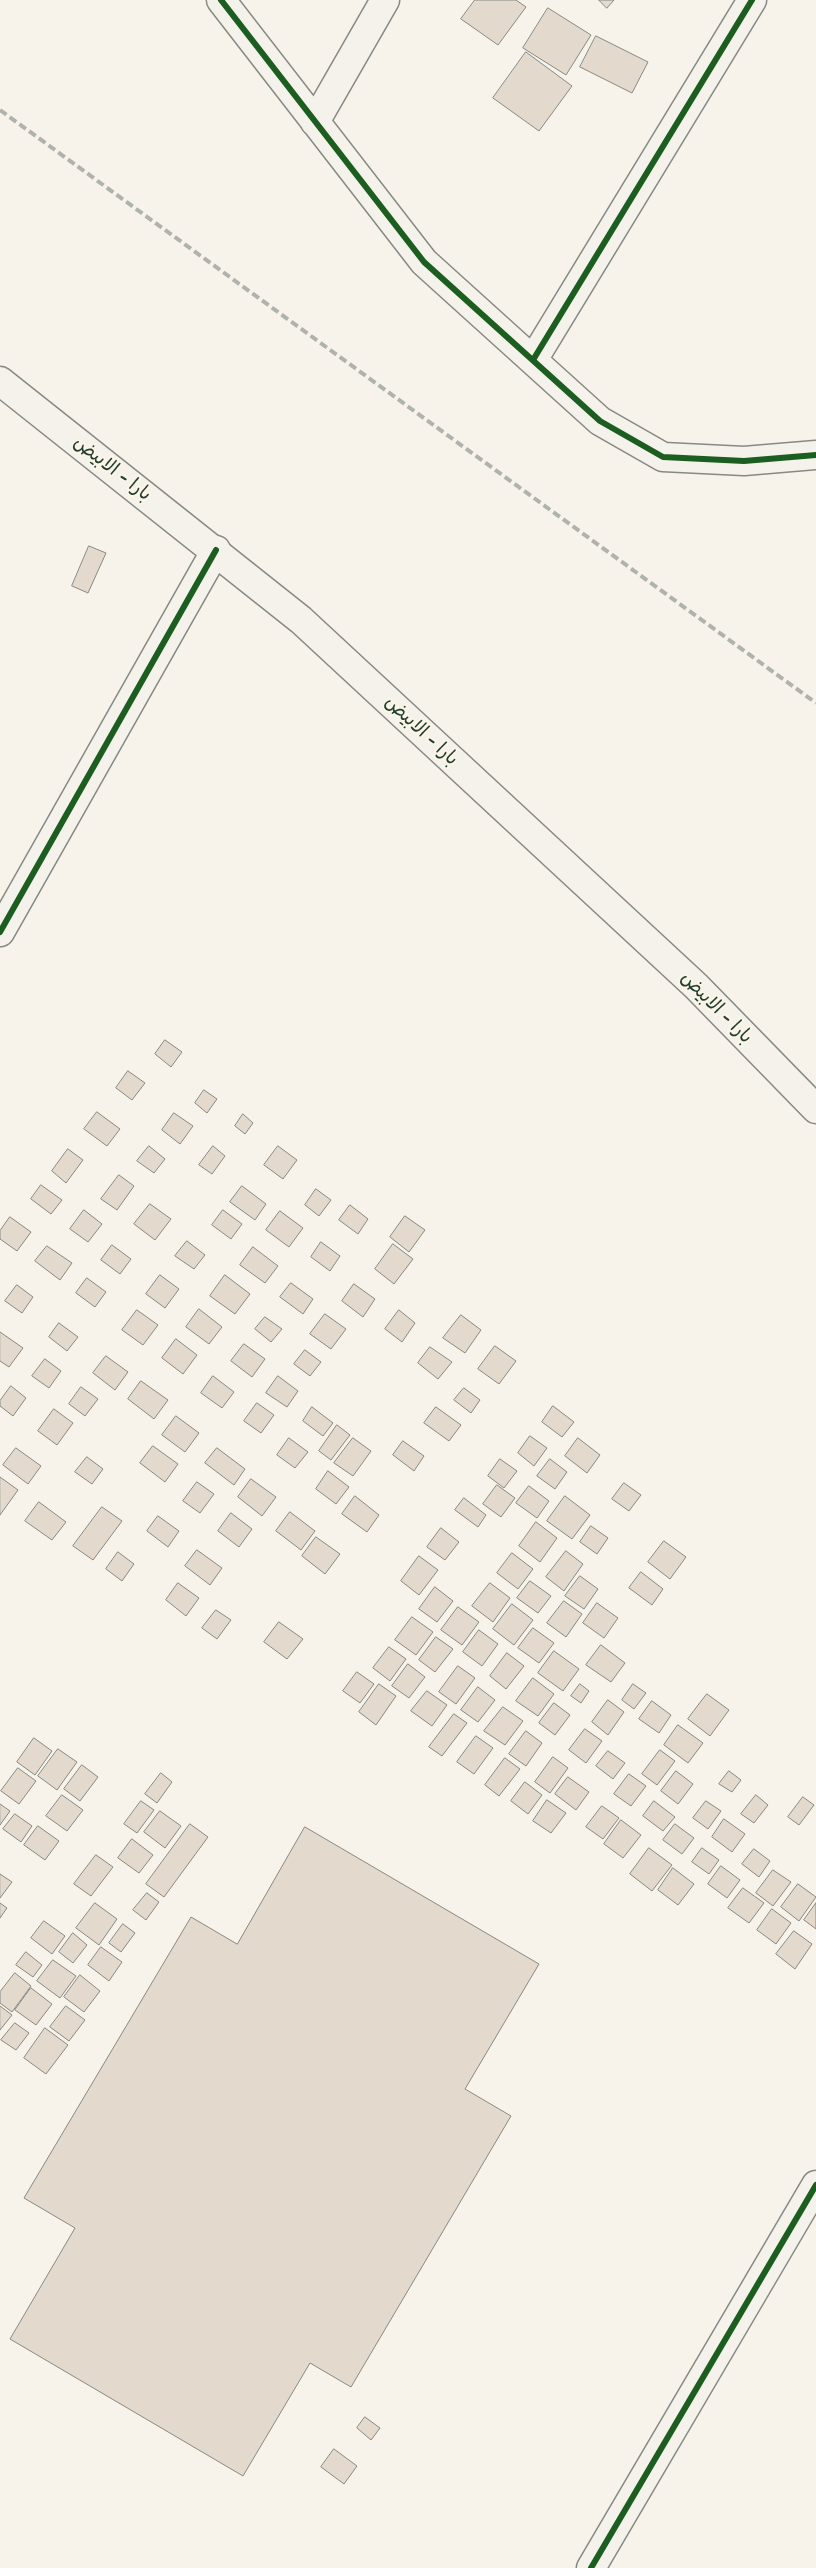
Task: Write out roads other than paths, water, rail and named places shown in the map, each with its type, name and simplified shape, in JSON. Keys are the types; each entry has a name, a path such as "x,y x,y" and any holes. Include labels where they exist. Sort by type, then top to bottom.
{"street":[{"path":"221,0 424,262 600,420 663,457 744,461 816,454"},
{"path":"315,122 385,0"},
{"path":"533,360 752,0"},
{"name":"بارا - الابيض","path":"0,381 216,550 301,620 681,972 816,1109"},
{"path":"0,932 216,550"},
{"path":"591,2568 816,2185"}],"railway":[{"path":"0,110 816,703"}]}
